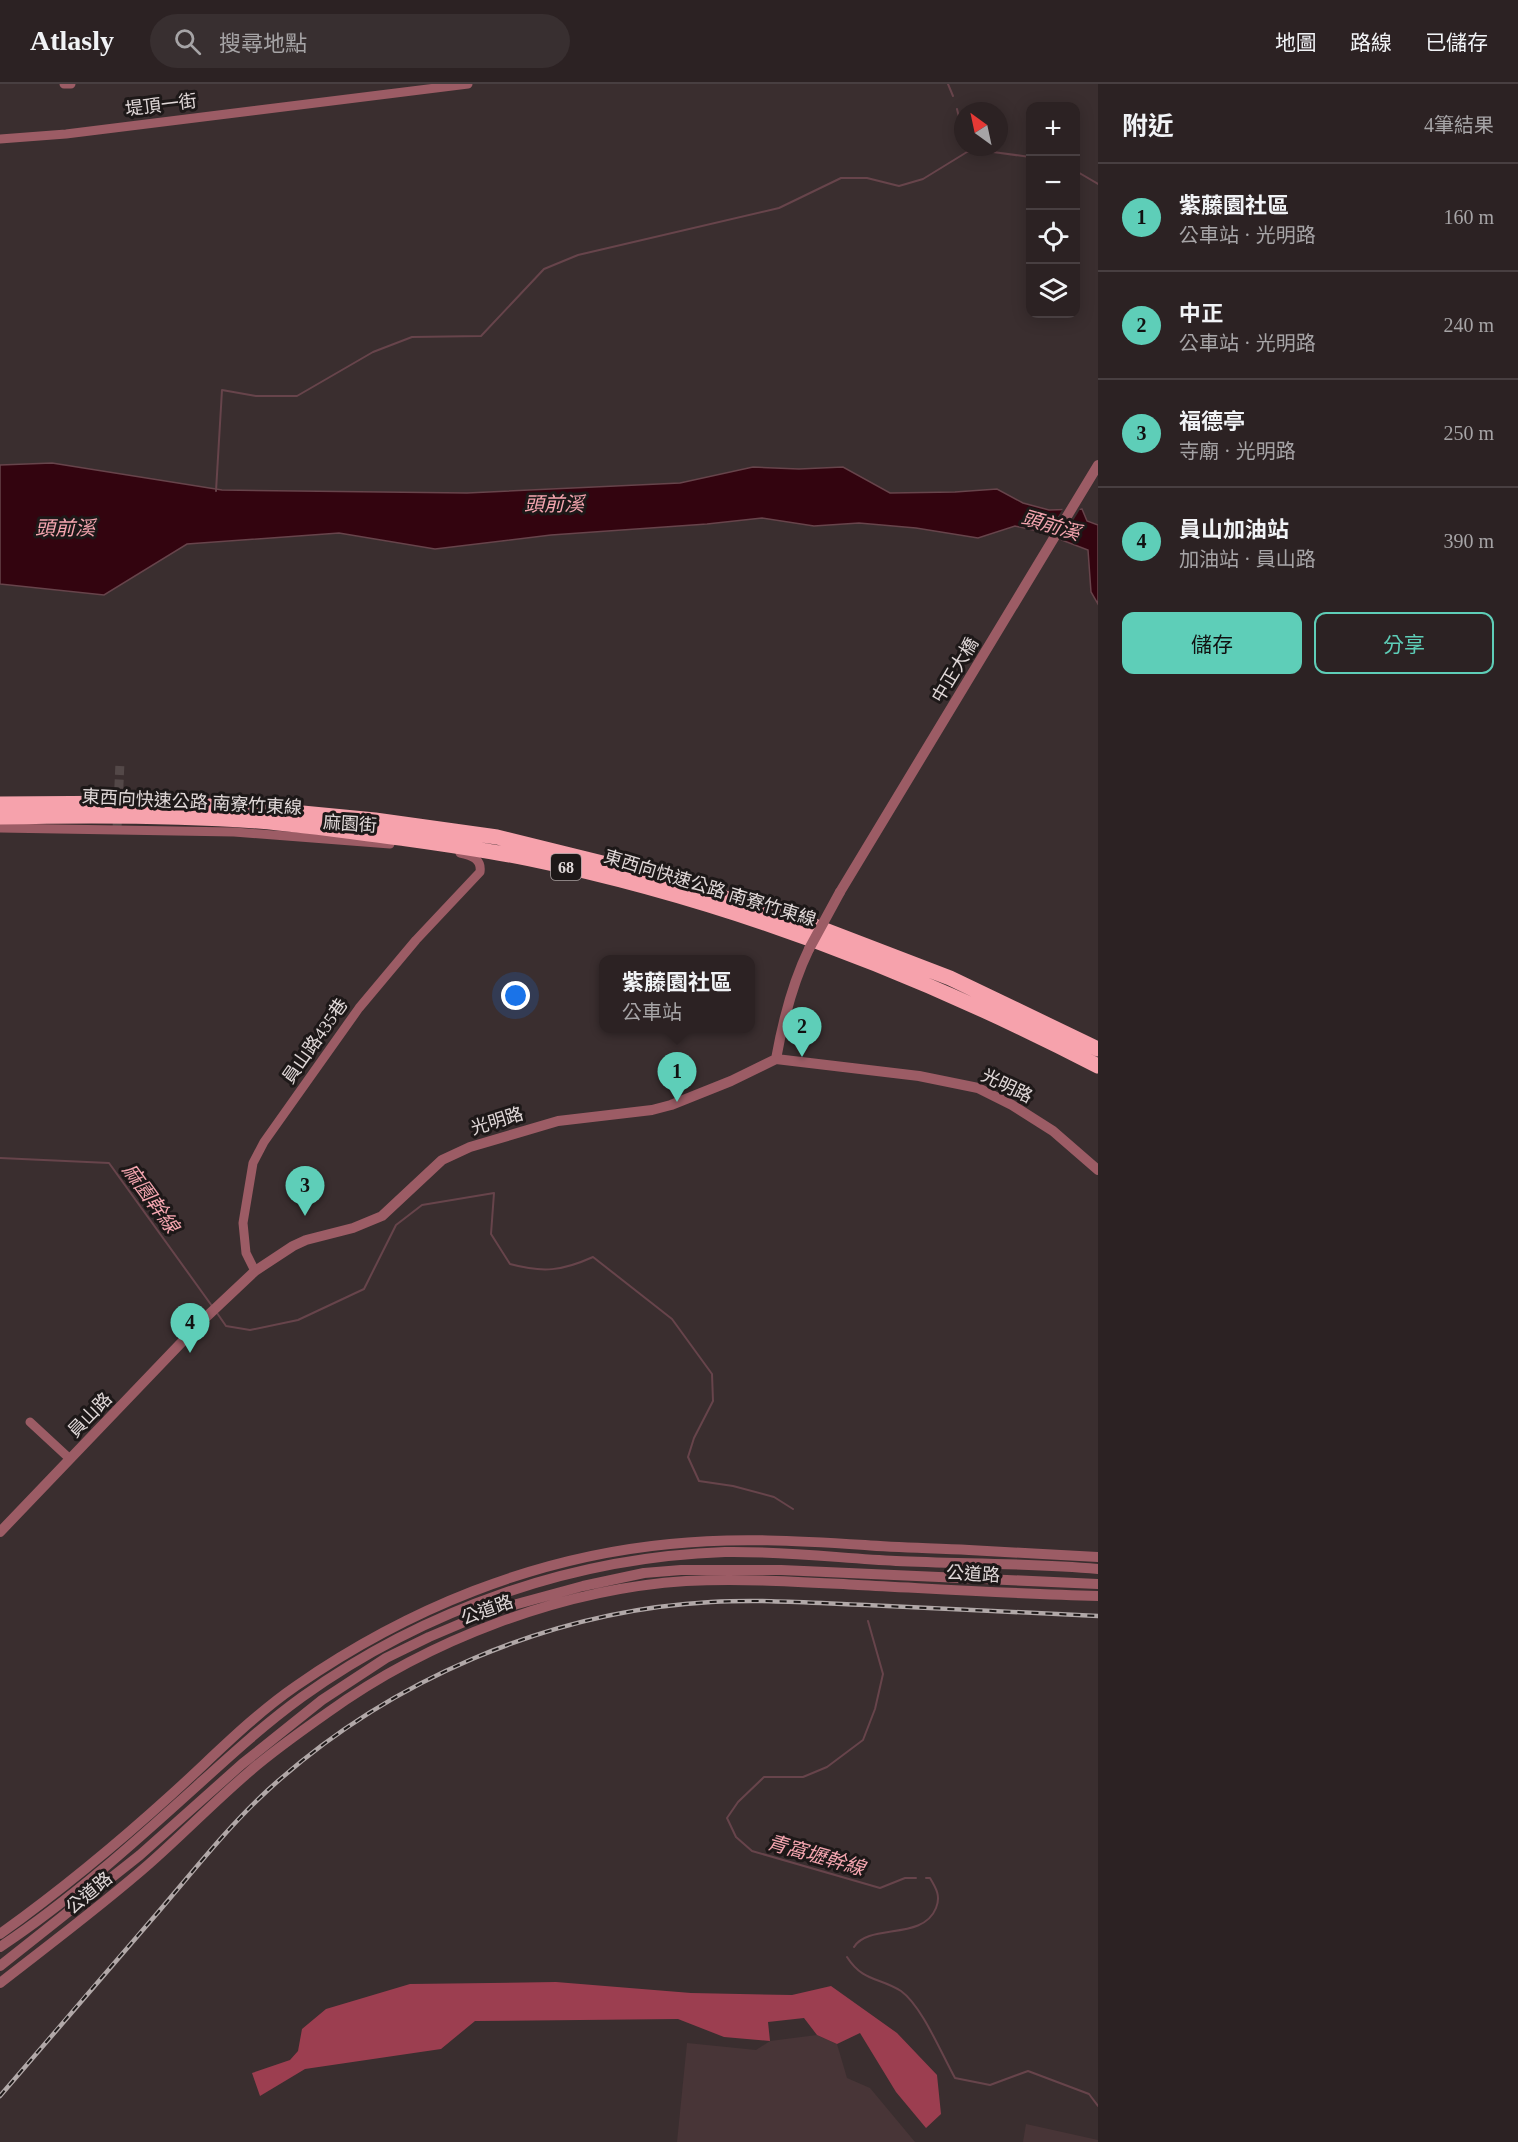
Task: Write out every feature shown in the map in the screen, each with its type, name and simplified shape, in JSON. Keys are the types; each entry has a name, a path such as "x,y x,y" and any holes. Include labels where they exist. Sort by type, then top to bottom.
{"highway":[{"name":"東西向快速公路 南寮竹東線","path":"0,804 143,803 252,808 375,820 497,837 639,872 804,922 950,978 1098,1049"},
{"name":"東西向快速公路 南寮竹東線","path":"0,817 172,817 260,821 440,843 528,858 660,890 743,915 835,947 945,992 1024,1028 1098,1066"}],"street":[{"path":"64,84 71,84"},
{"name":"堤頂一街","path":"0,139 66,134 468,84"},
{"name":"中正大橋","path":"776,1059 784,1016 797,973 809,949 840,892 1098,465"},
{"name":"麻園街","path":"0,828 234,832 438,849 462,853 478,861"},
{"name":"員山路435巷","path":"255,1272 246,1253 243,1223 253,1163 264,1142 358,1008 416,940 480,872 481,866 478,861"},
{"name":"光明路","path":"255,1272 293,1245 353,1228 382,1216 442,1160 470,1147 558,1121 652,1110 671,1105 731,1081 776,1059 919,1076 978,1088 1012,1105 1053,1131 1098,1170"},
{"name":"員山路","path":"0,1532 202,1320 255,1272"},
{"path":"30,1422 70,1459"},
{"name":"公道路","path":"0,1934 68,1882 293,1688 369,1639 421,1611 497,1582 572,1561 634,1548 702,1542 766,1541 1098,1557"},
{"path":"634,1548 635,1560"},
{"name":"公道路","path":"0,1947 41,1920 123,1851 228,1757 302,1697 380,1648 426,1624 500,1594 573,1572 670,1555 768,1552 851,1559 1098,1569"},
{"name":"公道路","path":"0,1966 140,1855 242,1764 322,1700 386,1658 488,1612 583,1586 644,1573 681,1570 781,1570 1098,1584"},
{"name":"公道路","path":"0,1983 82,1920 150,1863 250,1772 329,1711 392,1671 435,1648 494,1624 545,1607 584,1598 645,1585 685,1581 779,1581 1098,1596"}],"shaded area":[{"path":"556,1982 691,1993 792,1995 831,1986 897,2033 937,2075 941,2114 926,2128 896,2092 860,2033 837,2044 817,2035 804,2018 768,2022 770,2041 724,2037 678,2019 475,2021 441,2049 305,2069 260,2096 252,2073 290,2060 298,2051 302,2029 326,2009 410,1984"},
{"path":"817,2035 837,2044 847,2078 870,2088 915,2142 677,2142 687,2043 756,2050 770,2041"},
{"path":"1026,2124 1098,2140 1098,2142 1023,2142"}],"water":[{"name":"頭前溪","path":"52,463 222,490 467,493 680,483 753,467 799,469 843,467 890,493 997,489 1023,503 1049,510 1082,509 1087,521 1098,525 1098,604 1091,592 1088,550 1038,531 1015,526 978,538 916,528 859,523 814,526 762,518 551,535 435,549 339,533 187,544 104,595 0,584 0,465"}],"pier":[{"path":"1082,506 1060,542 1045,537 1064,507"}],"waterway":[{"path":"948,84 953,96"},
{"path":"1008,154 1026,156"},
{"path":"216,491 222,390 256,396 297,396 373,352 412,337 481,336 544,269 578,255 779,208 841,178 867,178 899,186 923,179 960,156"},
{"path":"1080,173 1098,184"},
{"name":"麻園幹線","path":"0,1158 109,1163 212,1306"},
{"name":"青窩壢幹線","path":"217,1313 226,1326 250,1330 298,1320 364,1289 396,1225 422,1205 494,1193 491,1234 510,1264 533,1269 552,1269 562,1268 593,1257 672,1319 712,1374 713,1401 694,1438 688,1457 699,1481 733,1486 774,1497 793,1509"},
{"name":"青窩壢幹線","path":"868,1621 883,1674 875,1709 863,1740 827,1767 803,1777 764,1777 738,1802 727,1818 736,1837 752,1851 880,1888 905,1878 916,1878"},
{"name":"青窩壢幹線","path":"854,1947 871,1935 908,1929 920,1925 929,1918 936,1908 938,1896 930,1878 926,1878"},
{"name":"青窩壢幹線","path":"847,1957 865,1975 901,1991 909,1998 924,2019 955,2078 990,2085 1028,2071 1089,2094 1098,2106"}],"tunnel":[{"path":"117,829 120,762"}],"railway":[{"path":"0,2096 212,1848 268,1790 315,1751 365,1716 418,1685 473,1658 531,1637 590,1620 650,1608 711,1602 788,1602 1098,1616"}],"place":[{"name":"中正","path":"802,1057"},
{"name":"紫藤園社區","path":"677,1102"},
{"name":"福德亭","path":"305,1216"},
{"name":"員山加油站","path":"190,1353"}]}
